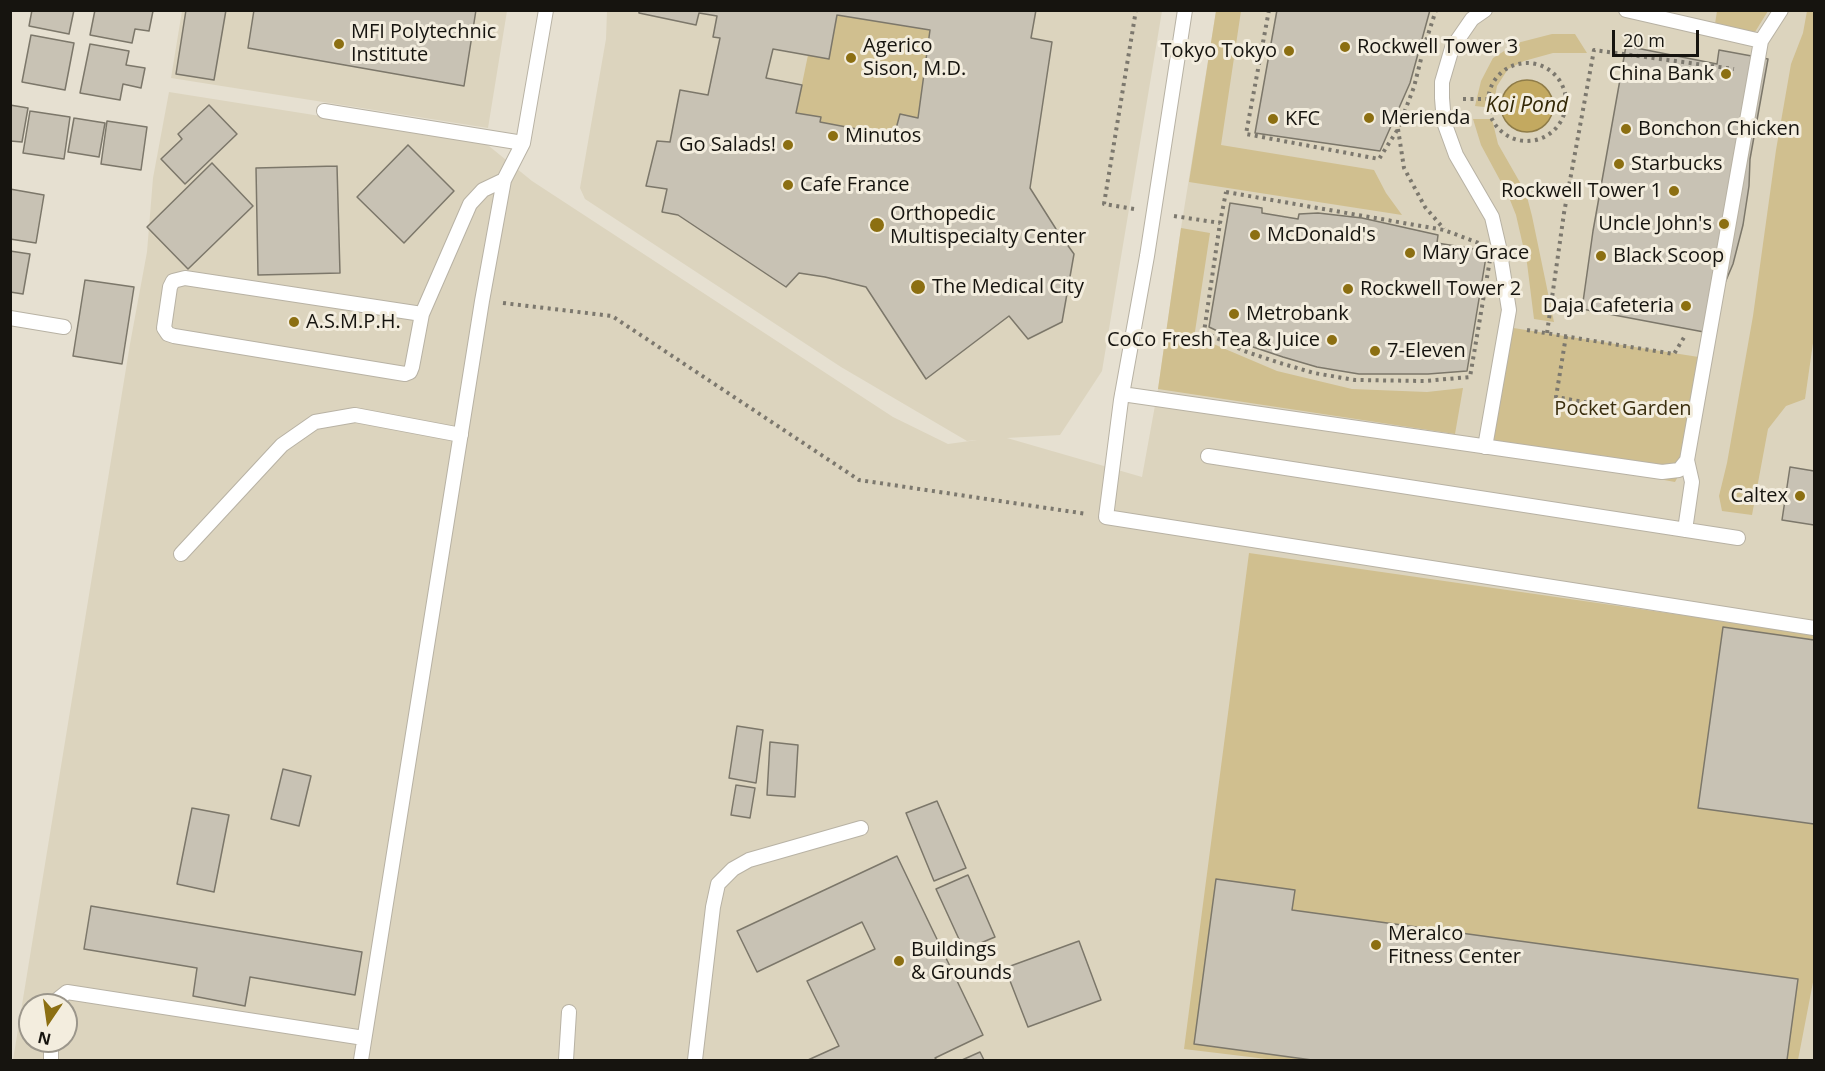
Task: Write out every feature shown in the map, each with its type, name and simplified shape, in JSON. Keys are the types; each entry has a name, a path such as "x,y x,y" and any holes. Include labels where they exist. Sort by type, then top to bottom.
{"lane":[{"path":"361,1060 504,180 523,143 546,10"},
{"path":"1185,10 1154,212 1122,393 1106,517 1815,628"},
{"path":"1485,10 1472,19 1452,48 1443,82 1442,98 1444,122 1456,155 1492,217 1509,310 1485,447"},
{"path":"1626,10 1761,41"},
{"path":"1685,530 1692,483 1688,460 1761,41 1781,10"},
{"path":"324,111 523,143"},
{"path":"422,314 185,278 173,281 170,286 165,328 168,334 174,336 405,374 410,372 422,314 471,204 483,190 504,180"},
{"path":"10,318 64,327"},
{"path":"1122,393 1662,472 1679,470 1688,460"},
{"path":"181,554 282,445 315,422 355,415 461,435"},
{"path":"1208,456 1738,538"},
{"path":"695,1060 713,907 718,884 733,869 749,860 861,828"},
{"path":"78,994 364,1038"},
{"path":"566,1060 569,1012"}],"path":[{"path":"1136,10 1104,204 1220,223"},
{"path":"1269,10 1246,134 1379,159 1398,129 1414,87 1436,10"},
{"path":"1547,333 1564,213 1594,50 1734,69"},
{"path":"1527,62 1539,64 1558,77 1564,88 1567,99 1565,112 1560,124 1551,134 1527,142 1514,139 1503,134 1488,112 1490,88 1504,69 1527,62"},
{"path":"1398,129 1404,168 1425,207 1444,230"},
{"path":"1226,192 1444,230 1491,248 1470,377 1425,381 1355,380 1314,373 1244,351 1204,332 1226,192"},
{"path":"483,301 612,316 860,480 1106,517"},
{"path":"1507,327 1674,354 1689,329"},
{"path":"1566,336 1556,397 1634,411"}],"shaded area":[{"name":"MFI Polytechnic Institute","path":"182,11 507,11 488,128 171,78"},
{"path":"607,11 1162,11 1102,371 1060,435 1007,438 1142,477 1158,389 1216,11 1814,11 1814,1060 13,1060 18,1029 18,1053 78,1053 78,993 24,993 147,252 153,178 169,92 484,142 532,181 893,417 948,444 977,440 967,441 841,367 585,199 580,188 606,39"}],"green space":[{"path":"1216,11 1241,11 1221,145 1374,170 1386,193 1402,215 1189,182"},
{"path":"1717,11 1768,11 1755,32 1715,24"},
{"path":"1807,11 1814,11 1814,336 1805,399 1786,406 1768,429 1752,515 1722,511 1719,496 1753,316 1776,150 1791,64 1803,33"},
{"path":"837,15 930,30 918,118 900,114 894,136 820,122 820,117 796,113 808,55"},
{"path":"1552,34 1575,34 1587,53 1553,53 1524,61 1508,69 1497,86 1493,108 1475,106 1481,81 1493,58 1517,43"},
{"path":"1473,119 1492,119 1498,144 1526,193 1554,322 1534,319 1527,263 1516,215 1481,145"},
{"path":"1181,228 1210,233 1194,338 1204,340 1277,371 1352,389 1427,392 1463,388 1455,434 1158,389"},
{"name":"Pocket Garden","path":"1507,327 1705,358 1687,460 1675,482 1485,447"},
{"path":"1249,553 1814,634 1814,977 1798,1060 1275,1060 1184,1049"}],"water":[{"name":"Koi Pond","path":"1522,80 1532,80 1546,87 1553,106 1546,125 1532,132 1522,132 1512,128 1505,121 1501,111 1501,101 1505,91 1512,84"}],"building":[{"path":"32,10 74,10 69,34 29,26"},
{"path":"95,10 153,11 149,31 135,29 132,43 90,35"},
{"path":"186,10 226,10 214,80 176,74"},
{"path":"254,10 476,10 464,86 248,48"},
{"path":"639,10 1036,10 1031,38 1052,42 1030,188 1074,254 1062,322 1028,339 1009,316 926,379 866,287 799,273 786,287 678,215 662,212 667,189 646,186 657,141 670,142 680,90 708,95 720,38 713,37 717,16 699,13 696,25 639,13","holes":["837,15 930,30 918,118 900,114 894,136 820,122 821,117 796,113 802,85 766,78 773,49 829,59"]},
{"name":"Rockwell Tower 3","path":"1277,10 1430,10 1410,83 1380,151 1255,133"},
{"path":"31,35 74,43 65,90 22,82"},
{"path":"90,44 129,51 126,65 145,68 141,88 123,84 120,100 80,93"},
{"name":"Rockwell Tower 1","path":"1626,46 1717,64 1719,50 1768,59 1750,159 1749,186 1743,225 1733,264 1704,332 1582,309 1593,231"},
{"path":"10,105 28,108 22,142 10,141"},
{"path":"209,105 237,134 185,184 161,159 182,139 178,134"},
{"path":"30,111 70,117 64,159 23,153"},
{"path":"74,118 105,123 99,157 68,152"},
{"path":"107,121 147,127 141,170 101,164"},
{"path":"408,145 454,191 404,243 357,197"},
{"path":"212,163 253,206 188,269 147,227"},
{"path":"337,166 340,273 258,275 256,168"},
{"path":"10,189 44,195 36,243 10,239"},
{"name":"Rockwell Tower 2","path":"1230,203 1262,208 1262,213 1298,219 1299,214 1318,213 1362,218 1438,235 1437,243 1487,251 1467,371 1428,374 1359,374 1317,367 1247,345 1209,327"},
{"path":"10,251 30,254 23,294 10,292"},
{"path":"85,280 134,287 122,364 73,356"},
{"name":"Caltex","path":"1790,467 1814,471 1814,525 1782,520"},
{"path":"1723,627 1814,640 1814,824 1698,808"},
{"path":"737,726 763,730 756,783 729,778"},
{"path":"770,742 798,745 795,797 767,795"},
{"path":"283,769 311,776 299,826 271,819"},
{"path":"736,785 755,788 750,818 731,815"},
{"path":"937,801 966,868 934,881 906,813"},
{"path":"192,808 229,815 214,892 177,884"},
{"name":"Buildings & Grounds","path":"897,856 983,1035 935,1058 937,1060 808,1060 839,1046 807,981 875,949 862,922 757,972 737,931"},
{"path":"968,875 995,937 964,950 936,889"},
{"name":"Meralco Fitness Center","path":"1216,879 1295,890 1292,910 1798,979 1787,1060 1312,1060 1194,1044"},
{"path":"91,906 362,952 355,995 250,977 245,1006 193,996 197,968 84,949"},
{"path":"1079,941 1101,1000 1028,1027 1005,968"},
{"path":"980,1052 984,1060 962,1060"}],"place":[{"name":"MFI Polytechnic Institute","path":"339,44"},
{"name":"Rockwell Tower 3","path":"1345,47"},
{"name":"Tokyo Tokyo","path":"1289,51"},
{"name":"Agerico Sison, M.D.","path":"851,58"},
{"name":"China Bank","path":"1726,74"},
{"name":"Merienda","path":"1369,118"},
{"name":"KFC","path":"1273,119"},
{"name":"Bonchon Chicken","path":"1626,129"},
{"name":"Minutos","path":"833,136"},
{"name":"Go Salads!","path":"788,145"},
{"name":"Starbucks","path":"1619,164"},
{"name":"Cafe France","path":"788,185"},
{"name":"Rockwell Tower 1","path":"1674,191"},
{"name":"Uncle John's","path":"1724,224"},
{"name":"Orthopedic Multispecialty Center","path":"877,225"},
{"name":"McDonald's","path":"1255,235"},
{"name":"Mary Grace","path":"1410,253"},
{"name":"Black Scoop","path":"1601,256"},
{"name":"The Medical City","path":"918,287"},
{"name":"Rockwell Tower 2","path":"1348,289"},
{"name":"Daja Cafeteria","path":"1686,306"},
{"name":"Metrobank","path":"1234,314"},
{"name":"A.S.M.P.H.","path":"294,322"},
{"name":"CoCo Fresh Tea & Juice","path":"1332,340"},
{"name":"7-Eleven","path":"1375,351"},
{"name":"Caltex","path":"1800,496"},
{"name":"Meralco Fitness Center","path":"1376,945"},
{"name":"Buildings & Grounds","path":"899,961"}]}
